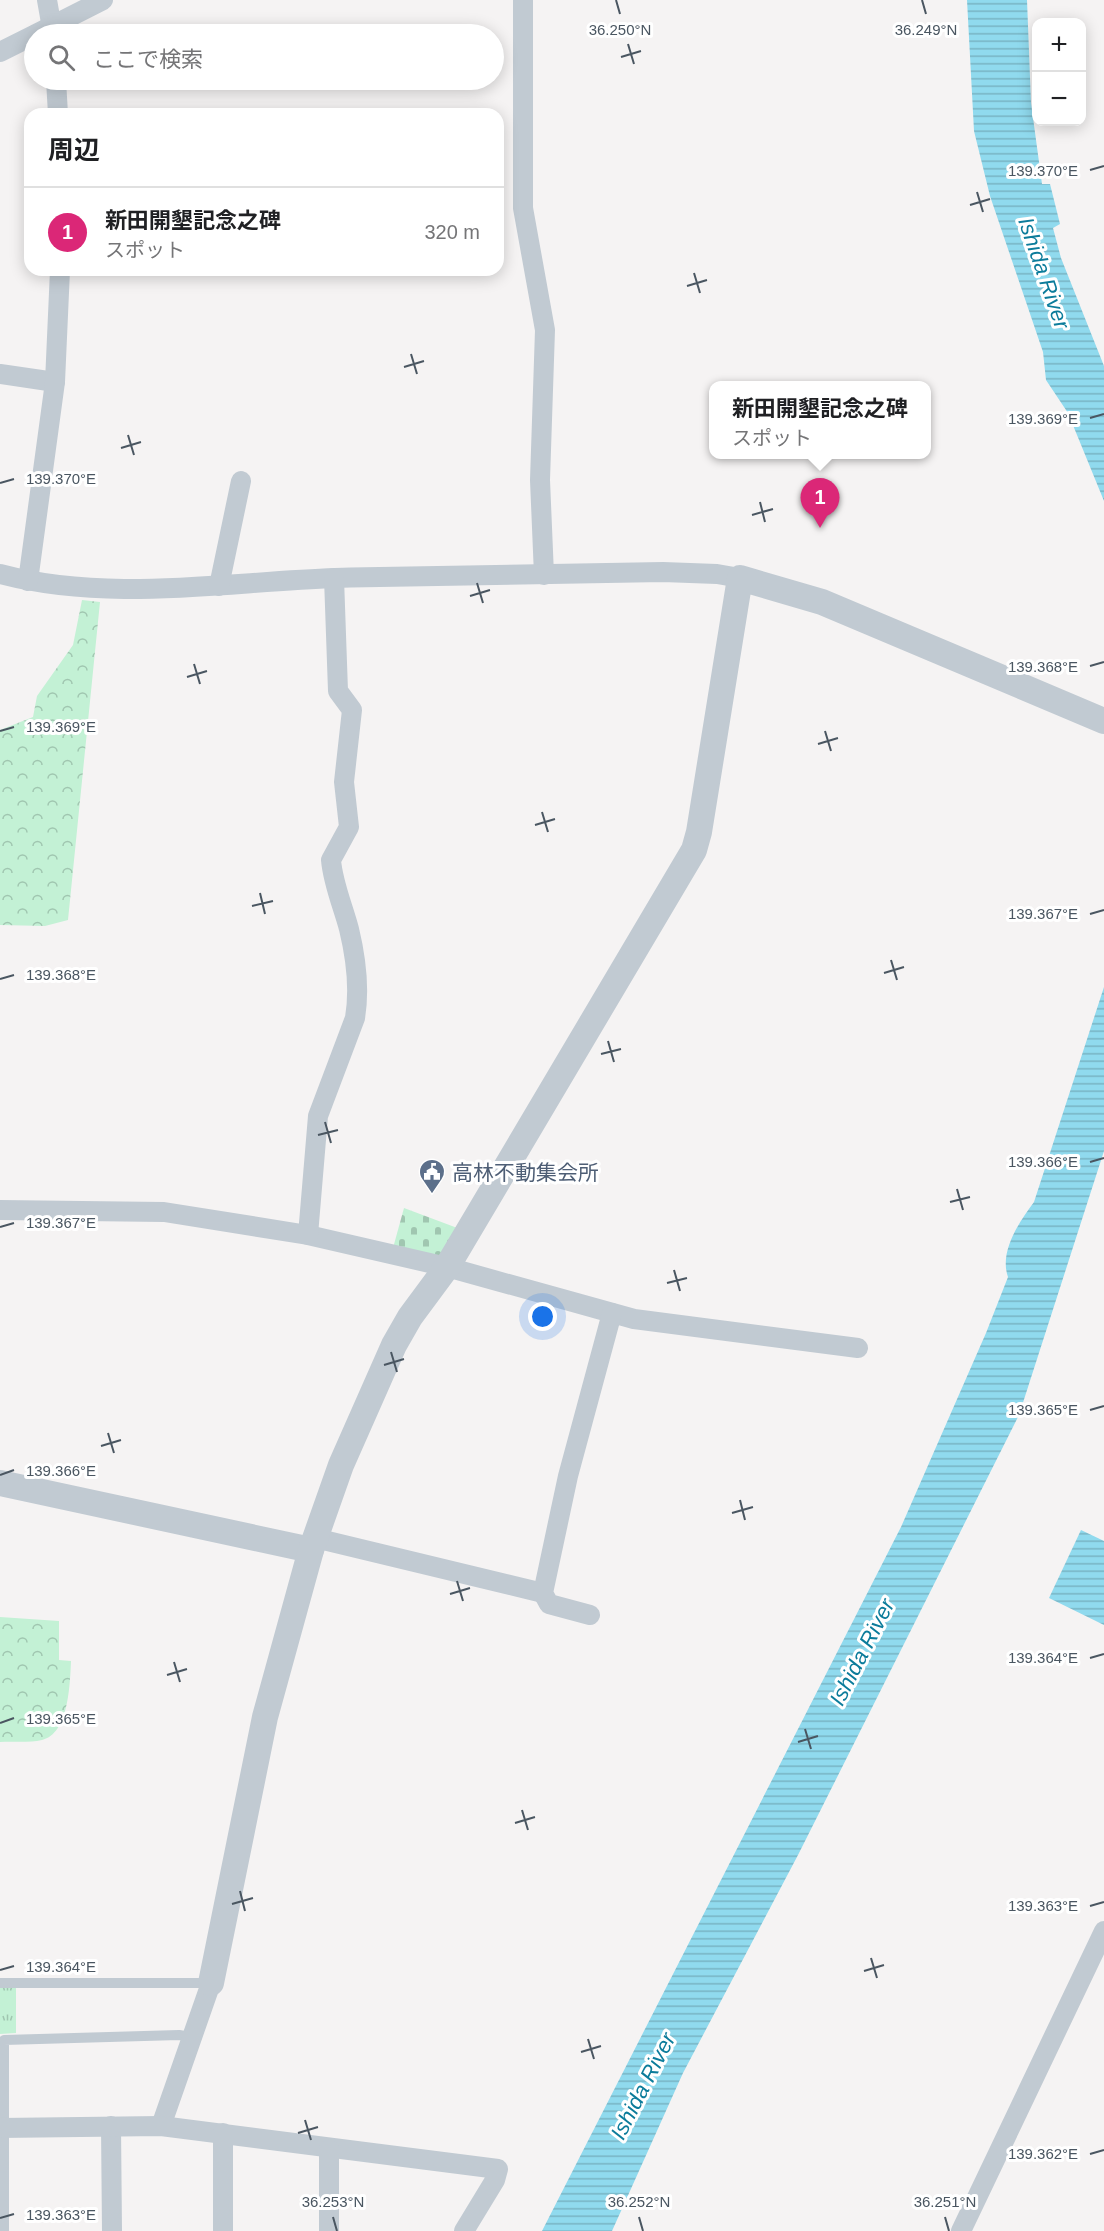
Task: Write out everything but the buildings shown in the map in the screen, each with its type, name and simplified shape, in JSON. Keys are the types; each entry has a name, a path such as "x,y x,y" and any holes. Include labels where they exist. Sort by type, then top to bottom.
{"street":[{"path":"45,24 47,0"},
{"path":"60,24 103,0"},
{"path":"523,0 523,208 545,330 540,480 544,575"},
{"path":"0,52 24,42"},
{"path":"57,90 58,108"},
{"path":"28,581 55,382 60,276"},
{"path":"0,374 55,382"},
{"path":"219,586 241,481"},
{"path":"0,574 49,586 102,590 219,586 334,578 717,574 740,578 833,607 1095,717"},
{"path":"308,1235 318,1116 355,1018 358,1003 358,981 349,929 332,871 331,860 336,849 346,837 349,827 344,782 352,710 338,692 334,578"},
{"path":"161,2126 211,1983 265,1717 313,1544 341,1465 394,1346 410,1317 447,1267 694,850 699,832 740,578"},
{"path":"0,1210 164,1212 308,1235 447,1267 634,1319 771,1339 858,1348"},
{"path":"590,1615 549,1604 543,1593 568,1476 612,1313"},
{"path":"0,1483 313,1544 543,1593"},
{"path":"961,2231 1104,1931"},
{"path":"111,2126 112,2231"},
{"path":"1,2128 161,2126 498,2169 495,2180 464,2231"},
{"path":"223,2133 223,2231"},
{"path":"329,2231 330,2149"}],"lane":[{"path":"0,1983 211,1983"},
{"path":"4,2231 1,2128 4,2040 179,2035 191,2037"}],"green space":[{"path":"82,600 100,602 68,920 45,926 0,925 0,730 33,717 37,696 73,645"},
{"path":"404,1208 460,1229 440,1259 393,1248"},
{"path":"0,1617 59,1621 59,1660 71,1661 69,1694 58,1728 51,1736 42,1740 0,1742"},
{"path":"0,1988 16,1988 16,2033 0,2034"}],"water":[{"name":"Ishida River","path":"967,0 1027,0 1032,126 1034,126 1042,184 1050,184 1060,224 1053,228 1061,258 1104,366 1104,501 1068,413 1046,380 1043,352 990,196 974,131"},
{"name":"Ishida River","path":"1104,987 1104,1151 1019,1415 798,1855 683,2073 612,2231 542,2231 901,1527 986,1333 1008,1277 1006,1258 1008,1248 1022,1219 1034,1202"},
{"path":"1081,1530 1104,1541 1104,1625 1049,1598"}],"place":[{"name":"新田開墾記念之碑","path":"820,528"},
{"name":"高林不動集会所","path":"432,1195"}]}
